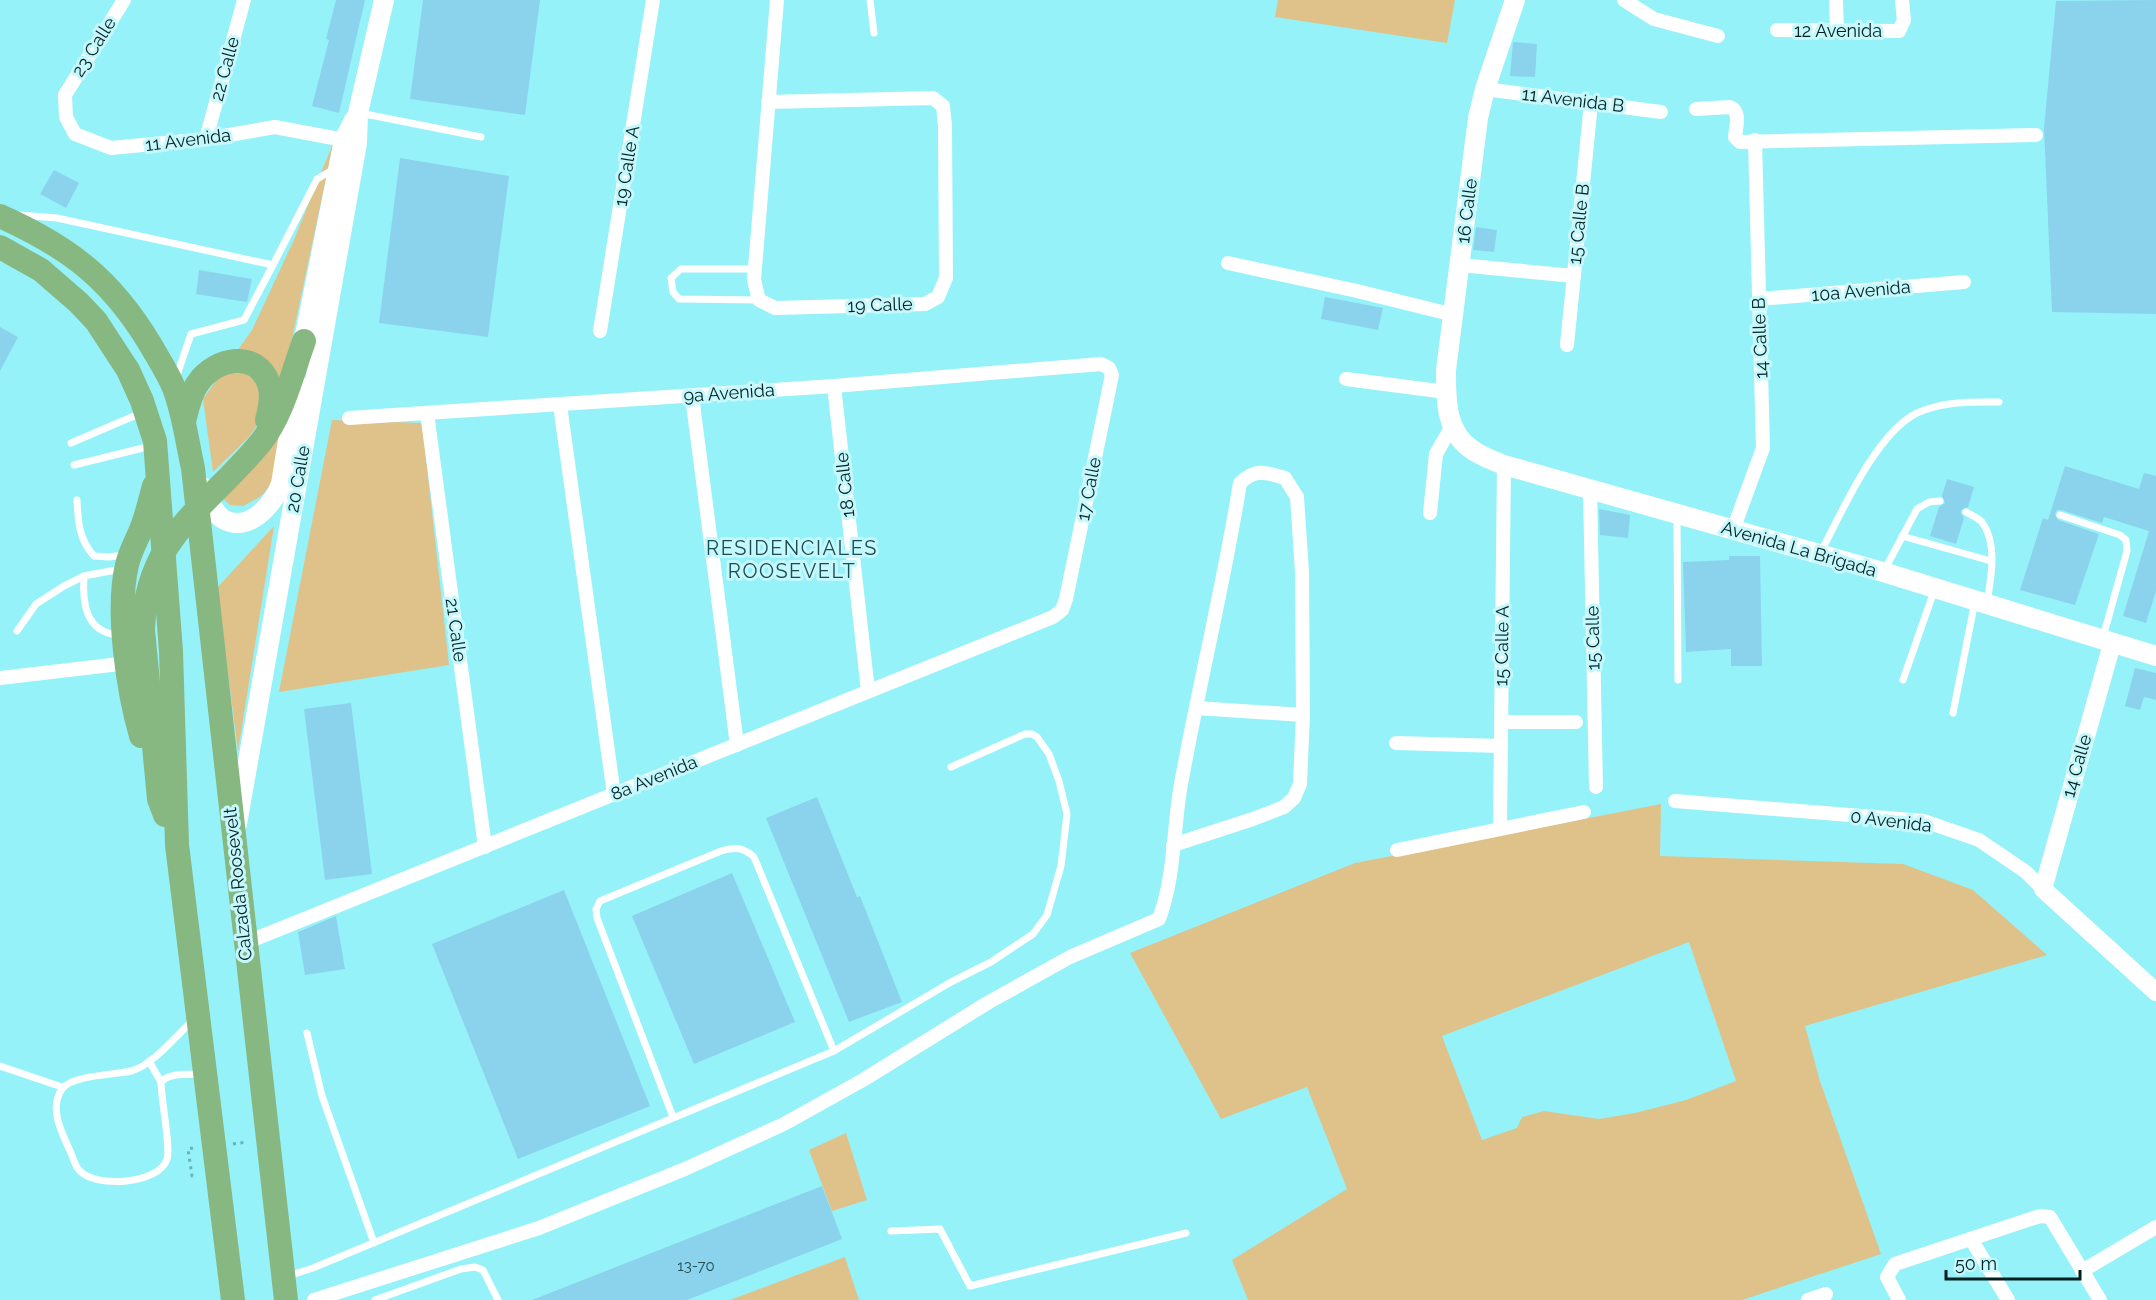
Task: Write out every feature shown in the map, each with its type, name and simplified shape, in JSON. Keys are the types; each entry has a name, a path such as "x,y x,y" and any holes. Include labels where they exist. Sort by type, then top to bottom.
{"highway":[{"name":"Calzada Roosevelt","path":"0,215 30,230 70,255 100,278 134,317 173,387 184,422 192,468 284,1289"},
{"path":"0,247 41,270 90,315 128,370 146,411 156,445 171,651 177,845 233,1300"},
{"path":"159,799 143,630 145,602 152,576 162,552 171,539 258,444 285,396 304,341"},
{"path":"184,422 193,392 203,377 218,364 226,361 244,361 259,369 269,383 271,392 269,412 258,444"},
{"path":"157,476 142,527 128,561 123,592 124,635 134,713 159,799 177,845"},
{"path":"219,1188 240,1244 247,1300"}],"main road":[{"name":"20 Calle","path":"234,844 355,154 358,113 384,0"},
{"name":"16 Calle","path":"1452,426 1447,409 1446,370 1478,118 1485,89 1515,0"},
{"name":"20 Calle","path":"192,468 217,514 224,520 245,522 265,510 275,499 281,484 304,341 338,166 344,140 358,113"},
{"name":"Avenida La Brigada","path":"1452,426 1473,451 1504,465 1883,572 2156,657"}],"street":[{"name":"23 Calle","path":"65,95 124,0"},
{"name":"22 Calle","path":"206,139 244,0"},
{"name":"19 Calle A","path":"600,331 653,0"},
{"path":"759,300 754,280 777,0"},
{"path":"1624,0 1654,19 1718,36"},
{"path":"1836,0 1837,32"},
{"name":"12 Avenida","path":"1777,30 1899,31 1904,20 1902,0"},
{"name":"11 Avenida B","path":"1485,89 1661,112"},
{"name":"11 Avenida","path":"65,95 66,117 75,134 111,148 206,139 275,127 344,140"},
{"name":"19 Calle","path":"759,300 775,308 925,304 938,297 946,278 943,106 933,98 768,102"},
{"name":"15 Calle B","path":"1567,345 1591,103"},
{"path":"1696,109 1734,109 1737,112 1736,140 1740,142 2036,135"},
{"name":"14 Calle B","path":"1733,530 1763,447 1755,140"},
{"path":"1228,263 1454,315"},
{"path":"1460,265 1574,276"},
{"name":"10a Avenida","path":"1759,299 1964,282"},
{"name":"9a Avenida","path":"349,418 834,386 1101,364 1109,368"},
{"name":"17 Calle","path":"1062,610 1112,375 1109,368"},
{"path":"1346,378 1446,392"},
{"name":"18 Calle","path":"834,386 868,691"},
{"path":"692,396 737,745"},
{"path":"560,405 614,795"},
{"name":"21 Calle","path":"427,413 485,847"},
{"path":"1430,513 1436,454 1452,426"},
{"name":"15 Calle A","path":"1500,828 1504,465"},
{"path":"314,1300 539,1228 686,1169 784,1124 863,1080 999,996 1070,957 1159,920 1165,904 1180,786 1240,483 1250,474 1265,472 1286,478 1297,497 1302,572 1303,715 1299,784 1294,798 1284,807 1173,845"},
{"name":"15 Calle","path":"1590,490 1596,787"},
{"name":"8a Avenida","path":"245,943 1053,617 1062,610"},
{"name":"14 Calle","path":"2043,888 2107,642"},
{"path":"0,678 128,663"},
{"path":"1196,708 1303,715"},
{"path":"1501,722 1576,722"},
{"path":"1396,743 1501,746"},
{"name":"0 Avenida","path":"1675,801 1924,821 1979,840 2026,872 2156,992"},
{"path":"1397,850 1584,812"},
{"path":"1899,1300 1887,1277 1895,1264 2040,1216 2050,1217 2100,1300"},
{"path":"2082,1271 2156,1227"},
{"path":"1971,1239 2008,1300"},
{"path":"1808,1300 1826,1294"}],"lane":[{"path":"870,0 874,33"},
{"path":"358,113 481,137"},
{"path":"173,387 191,334 244,320 317,179 338,166"},
{"path":"0,215 57,218 273,266"},
{"path":"755,269 681,268 671,278 673,292 679,299 759,300"},
{"path":"1820,554 1870,464 1894,429 1916,414 1938,406 1951,403 1999,402"},
{"path":"71,443 146,411"},
{"path":"74,465 156,445"},
{"path":"77,500 81,535 85,546 94,555 128,561"},
{"path":"1883,572 1917,509 1929,502 1941,501"},
{"path":"1953,713 1991,572 1988,534 1981,520 1966,512"},
{"path":"1677,514 1678,680"},
{"path":"2060,515 2120,535 2126,540 2127,551 2107,642"},
{"path":"1902,536 1991,561"},
{"path":"17,631 36,604 64,586 84,576 128,561"},
{"path":"84,576 87,610 97,629 106,634 124,635"},
{"path":"1903,680 1935,589"},
{"path":"284,1289 314,1268 834,1051 951,982 991,962 1033,934 1047,915 1061,866 1067,814 1059,781 1043,746 1037,737 1025,734 951,767"},
{"path":"673,1117 597,918 596,909 600,902 721,850 734,847 745,849 754,857 834,1051"},
{"path":"149,1061 161,1082 168,1158 161,1170 151,1176 105,1183 90,1178 79,1170 58,1124 57,1101 62,1087 74,1080 134,1071 149,1061 198,1015"},
{"path":"307,1033 322,1096 374,1243"},
{"path":"0,1066 62,1087"},
{"path":"161,1082 171,1076 205,1074"},
{"path":"891,1231 940,1229 970,1286 1186,1233"},
{"path":"375,1300 461,1269 475,1267 483,1270 498,1300"}],"path":[{"path":"233,1143 256,1141"},
{"path":"192,1176 188,1149 199,1148"}],"shaded area":[{"path":"1278,0 1455,0 1447,43 1275,17"},
{"path":"334,141 292,339 274,400 249,437 213,472 203,399 252,330 293,242"},
{"path":"292,399 276,480 260,497 243,506 230,505 220,496"},
{"path":"332,420 422,423 449,665 279,692"},
{"path":"274,526 238,751 217,588"},
{"path":"1661,804 1660,856 1903,864 1973,890 2047,955 1805,1026 1820,1081 1881,1254 1742,1300 1248,1300 1232,1260 1347,1189 1307,1087 1221,1119 1130,953 1355,863","holes":["1689,942 1736,1081 1686,1100 1635,1113 1599,1119 1544,1111 1522,1117 1517,1128 1482,1140 1442,1036"]},
{"path":"846,1133 867,1200 832,1211 809,1150"},
{"path":"845,1257 859,1300 730,1300"}],"building":[{"path":"336,0 365,0 339,113 312,106 329,40 326,39"},
{"path":"423,0 540,0 525,115 410,99"},
{"path":"2156,0 2156,314 2052,312 2044,128 2056,1"},
{"path":"1513,42 1537,44 1535,77 1510,76"},
{"path":"400,158 509,176 488,337 379,323"},
{"path":"54,170 79,183 66,208 40,194"},
{"path":"1476,227 1497,230 1494,252 1473,250"},
{"path":"199,270 252,279 247,302 196,294"},
{"path":"1325,297 1383,308 1378,330 1321,319"},
{"path":"0,327 18,337 0,371"},
{"path":"2065,466 2139,489 2144,473 2156,476 2156,591 2146,623 2123,616 2149,531 2104,517 2102,523 2061,510 2057,510 2055,514 2058,520 2099,534 2075,605 2020,590 2043,518 2048,520"},
{"path":"1947,479 1974,487 1968,507 1961,510 1964,518 1956,544 1930,536 1939,507 1945,503 1942,496"},
{"path":"1599,509 1630,515 1628,538 1600,535"},
{"path":"1729,556 1760,556 1762,666 1731,666 1731,649 1686,652 1683,562 1729,560"},
{"path":"2135,668 2156,673 2156,700 2144,697 2140,710 2125,706"},
{"path":"351,703 372,874 325,880 304,709"},
{"path":"817,797 857,897 860,896 902,1002 849,1022 766,818"},
{"path":"732,873 795,1022 694,1064 632,916"},
{"path":"564,890 650,1106 518,1159 432,944"},
{"path":"336,916 345,969 305,975 298,932"},
{"path":"822,1186 842,1239 687,1300 532,1300"}],"district":[{"name":"RESIDENCIALES ROOSEVELT","path":"792,560"}]}
